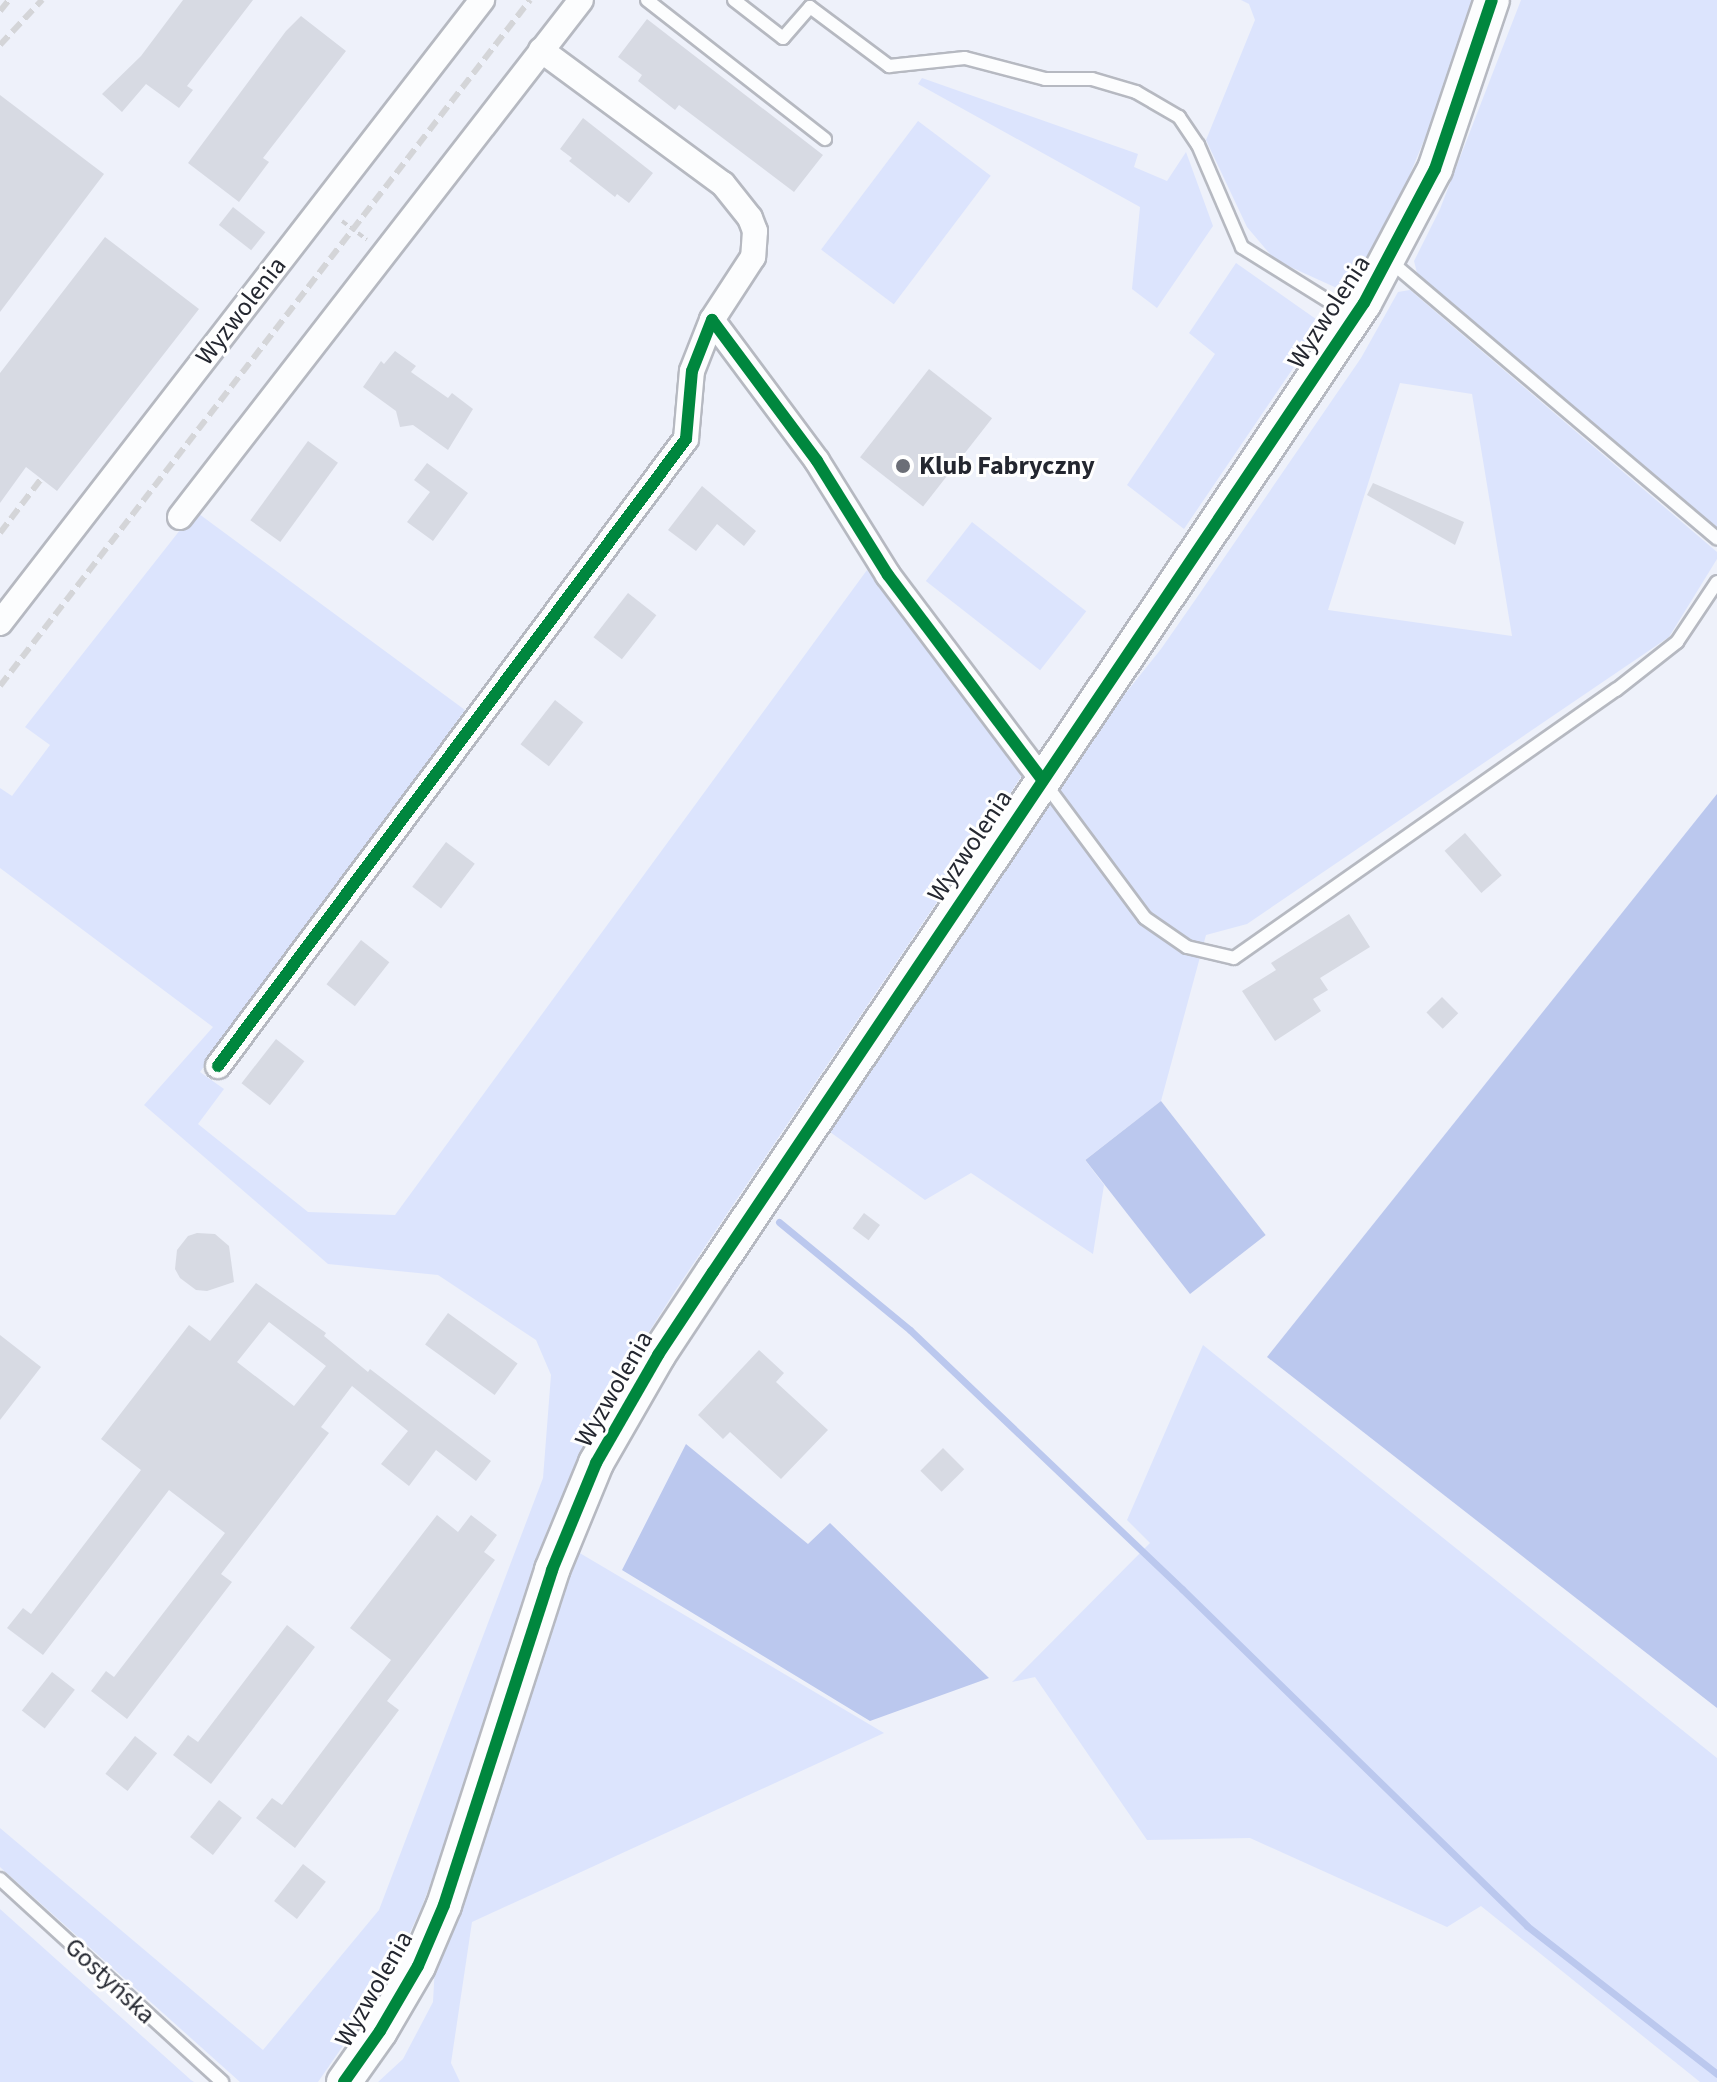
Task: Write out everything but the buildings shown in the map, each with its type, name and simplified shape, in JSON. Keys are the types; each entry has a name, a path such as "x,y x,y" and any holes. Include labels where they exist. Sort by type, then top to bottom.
{"street":[{"name":"Wyzwolenia","path":"0,623 482,0"},
{"path":"180,517 581,0"},
{"name":"Wyzwolenia","path":"344,2082 380,2031 418,1966 444,1905 552,1570 596,1463 658,1355 1041,778 1354,317 1389,260 1435,169 1492,0"},
{"path":"218,1066 686,439 692,371 712,320 753,257 755,231 750,218 723,184 541,50"},
{"name":"Wyzwolenia","path":"712,320 817,461 888,575 1041,778"}],"lane":[{"path":"647,0 825,139"},
{"path":"734,0 783,38 810,7 889,66 965,58 1045,79 1092,79 1136,92 1179,117 1198,145 1242,247 1354,317"},
{"path":"1389,260 1717,538"},
{"path":"1041,778 1145,918 1187,947 1234,958 1616,690 1677,642 1717,582"},
{"name":"Gostyńska","path":"0,1879 222,2082"}],"path":[{"path":"322,205 384,254"}],"shaded area":[{"path":"1241,0 1474,0 1457,60 1399,201 1350,294 1275,260 1247,227 1206,140 1255,20 1249,4"},
{"path":"1521,0 1717,0 1717,528 1418,277 1414,261 1440,209"},
{"path":"922,78 1138,154 1134,167 1167,181 1186,152 1213,226 1157,308 1132,289 1140,207 918,84"},
{"path":"918,121 991,176 894,304 821,250"},
{"path":"1236,263 1323,324 1184,529 1127,485 1215,354 1189,333"},
{"path":"1410,290 1717,552 1717,559 1669,637 1247,924 1206,935 1161,1101 1085,1160 1104,1185 1093,1254 971,1173 925,1200 830,1132 1069,764 1161,649 1361,358 1398,292","holes":["1400,383 1472,394 1512,636 1328,610"]},
{"path":"195,511 465,710 200,1072 224,1089 198,1124 308,1212 395,1215 867,570 1008,751 1021,777 675,1291 612,1390 547,1530 470,1778 421,1909 385,1985 318,2082 240,2082 0,1867 0,1828 263,2050 379,1910 543,1478 551,1375 536,1340 438,1275 328,1264 144,1105 213,1027 0,868 0,788 12,796 50,745 25,727"},
{"path":"972,522 1086,611 1040,670 926,581"},
{"path":"1717,794 1717,1708 1267,1357"},
{"path":"1161,1101 1266,1235 1190,1294 1085,1160"},
{"path":"1203,1345 1717,1758 1717,2082 1700,2082 1481,1906 1447,1927 1250,1838 1147,1840 1035,1677 1012,1682 1150,1543 1127,1520"},
{"path":"686,1444 808,1544 830,1523 989,1678 870,1721 622,1570"},
{"path":"578,1552 884,1733 472,1922 451,2063 460,2082 378,2082 403,2059 433,2002 435,1965"},
{"path":"0,1909 191,2080 194,2082 0,2082"}],"waterway":[{"path":"779,1222 910,1330 1182,1589 1527,1926 1717,2074"}],"railway":[{"path":"0,11 9,0"},
{"path":"0,45 42,0"},
{"path":"0,686 530,0"},
{"path":"0,533 41,479"}],"cycle path":[{"path":"344,2082 380,2031 418,1966 444,1905 552,1570 596,1463 658,1355 1364,303 1435,169 1492,0"},
{"path":"218,1066 686,439 692,371 712,320 817,461 888,575 1041,778"}],"place":[{"name":"Klub Fabryczny","path":"903,466"}]}
